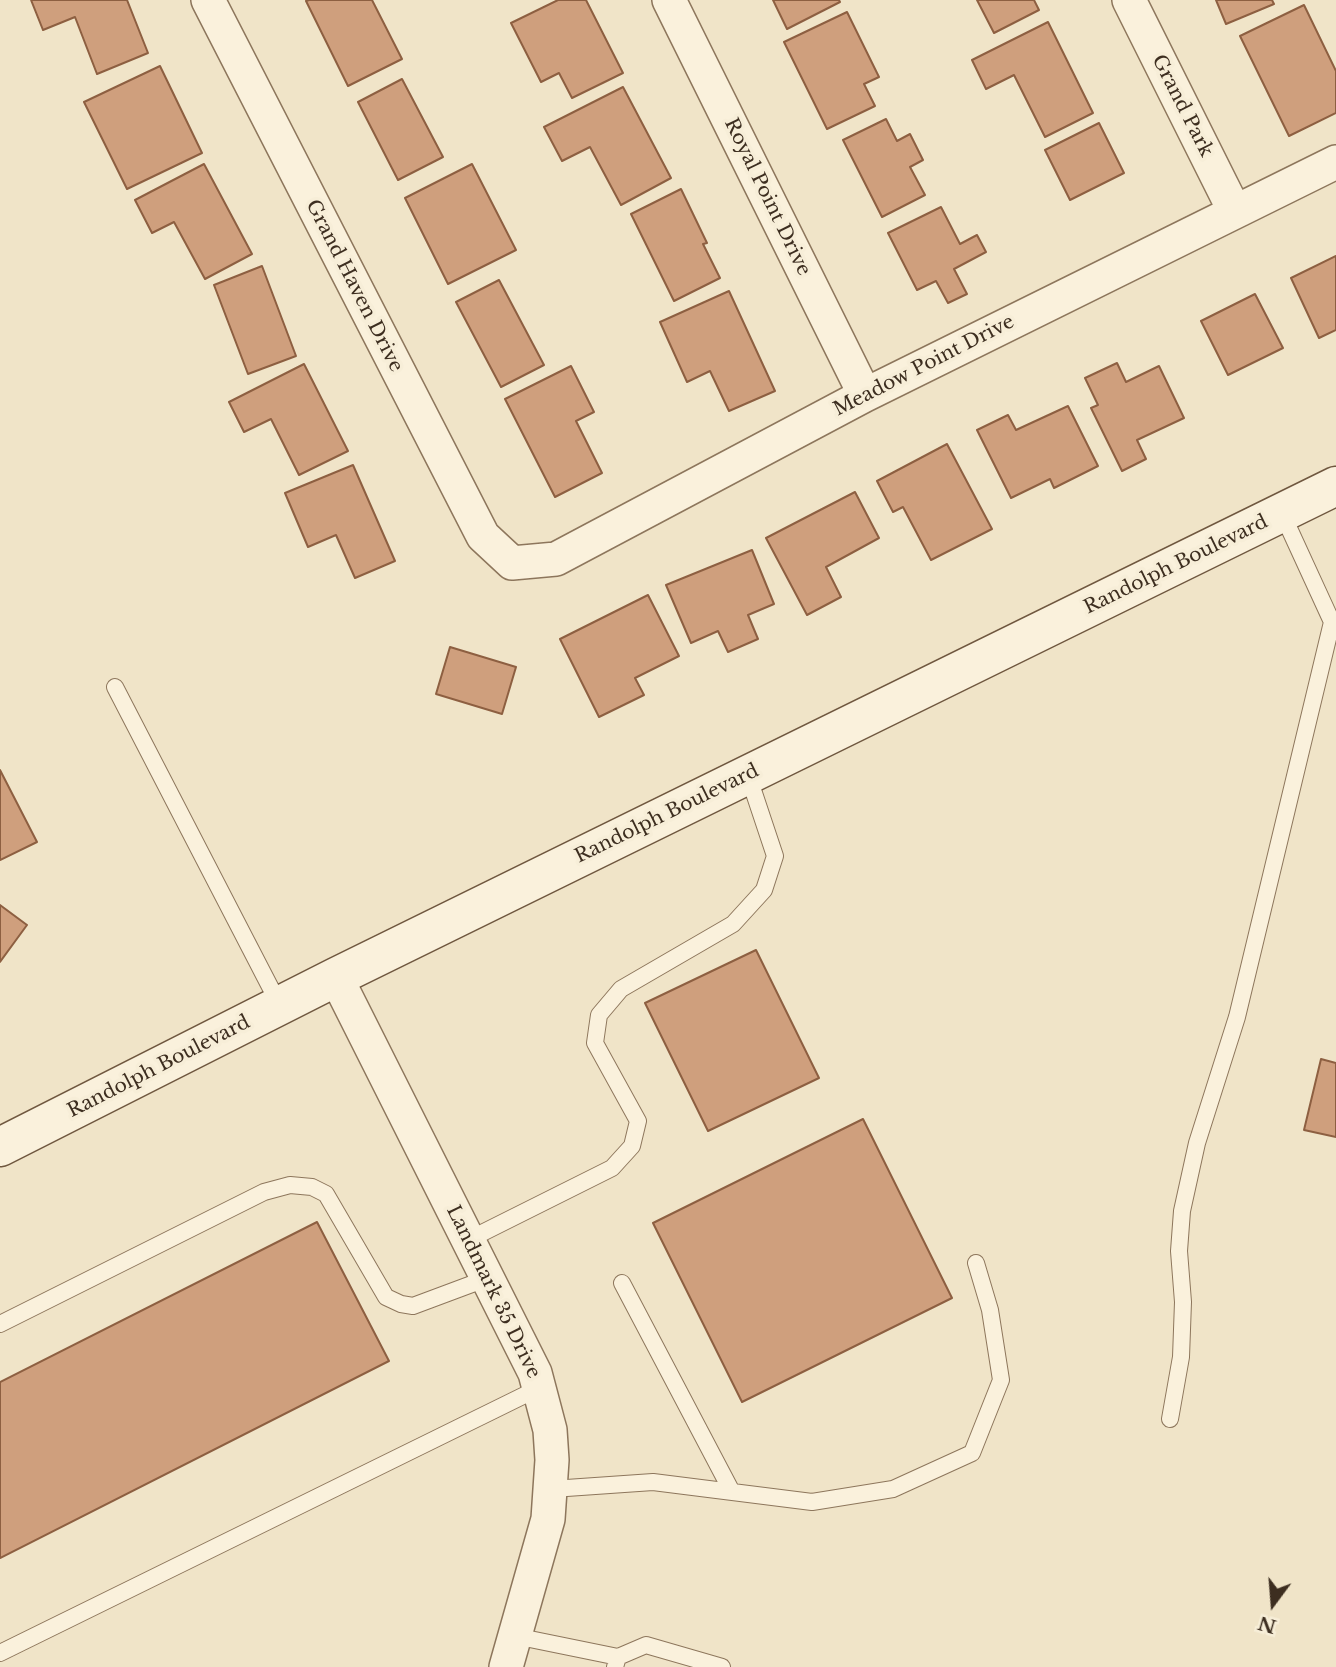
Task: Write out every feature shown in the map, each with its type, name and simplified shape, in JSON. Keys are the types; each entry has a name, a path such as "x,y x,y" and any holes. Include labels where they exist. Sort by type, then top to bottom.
{"main road":[{"name":"Randolph Boulevard","path":"0,1147 336,977 1336,486"}],"street":[{"name":"Grand Haven Drive","path":"208,0 482,536 512,563"},
{"name":"Royal Point Drive","path":"669,0 865,395"},
{"name":"Grand Park","path":"1129,0 1235,212"},
{"name":"Meadow Point Drive","path":"512,563 556,559 865,395 1336,162"},
{"name":"Landmark 35 Drive","path":"336,977 535,1373 550,1430 552,1489 548,1519 510,1652"}],"lane":[{"path":"1170,1419 1181,1357 1182,1211 1198,1143 1237,1017 1332,622 1282,513"},
{"path":"115,687 280,1006"},
{"path":"468,1240 611,1168 632,1146 638,1121 595,1043 599,1014 621,989 733,924 765,890 775,856 748,775"},
{"path":"0,1324 264,1192 290,1185 312,1187 326,1194 386,1297 413,1306 488,1279"},
{"path":"552,1489 653,1482 812,1502 893,1489 972,1453 1001,1380 990,1310 976,1263"},
{"path":"622,1283 732,1492"},
{"path":"0,1653 539,1388"},
{"path":"510,1652 617,1662 646,1645 722,1667"}],"building":[{"path":"31,0 127,0 148,53 97,74 75,17 43,30"},
{"path":"372,0 402,59 348,86 306,1"},
{"path":"558,0 586,0 623,73 572,98 559,73 541,82 511,23"},
{"path":"773,0 839,0 840,2 787,29"},
{"path":"977,0 1034,0 1039,10 994,33"},
{"path":"1216,0 1272,0 1274,4 1226,24"},
{"path":"1304,5 1336,71 1336,113 1289,136 1240,36"},
{"path":"847,12 879,77 864,84 875,106 827,129 784,42"},
{"path":"1048,22 1093,113 1045,137 1014,75 986,89 972,60"},
{"path":"160,66 202,153 127,189 84,102"},
{"path":"402,79 443,157 398,180 358,102"},
{"path":"623,87 671,178 621,205 590,147 562,161 544,127"},
{"path":"886,119 897,141 910,134 923,160 910,167 925,195 882,217 843,140"},
{"path":"1099,123 1124,173 1070,200 1045,150"},
{"path":"204,164 252,254 205,279 174,222 152,233 135,200"},
{"path":"472,164 516,250 448,284 405,198"},
{"path":"681,189 707,243 703,244 720,278 674,301 631,214"},
{"path":"941,207 960,244 977,235 986,252 954,269 967,294 948,303 936,281 917,290 888,233"},
{"path":"1336,256 1336,330 1319,338 1291,278"},
{"path":"262,266 296,356 248,374 214,285"},
{"path":"499,280 544,365 501,387 456,302"},
{"path":"729,291 775,391 729,411 710,371 687,382 660,322"},
{"path":"1255,294 1283,348 1228,375 1201,321"},
{"path":"1117,363 1126,382 1159,366 1184,418 1137,440 1146,459 1122,471 1091,408 1098,405 1085,378"},
{"path":"304,364 348,451 299,475 271,419 244,432 229,402"},
{"path":"571,366 594,412 576,421 602,473 555,497 505,399"},
{"path":"1068,406 1098,466 1054,488 1050,479 1011,498 977,430 1008,415 1016,430"},
{"path":"947,444 992,529 931,560 903,507 893,512 877,481"},
{"path":"353,465 395,561 355,578 336,535 308,547 285,493"},
{"path":"855,492 879,538 826,567 841,597 807,615 766,538"},
{"path":"752,550 774,604 748,615 758,639 728,652 718,631 691,643 666,585"},
{"path":"648,595 679,656 635,678 644,695 599,717 560,639"},
{"path":"450,647 516,667 502,714 436,694"},
{"path":"0,770 37,842 0,860"},
{"path":"0,905 27,925 0,962"},
{"path":"756,950 819,1078 708,1131 645,1003"},
{"path":"1321,1059 1336,1063 1336,1137 1304,1130"},
{"path":"863,1119 952,1298 742,1402 653,1223"},
{"path":"317,1222 389,1361 0,1558 0,1382"}]}
